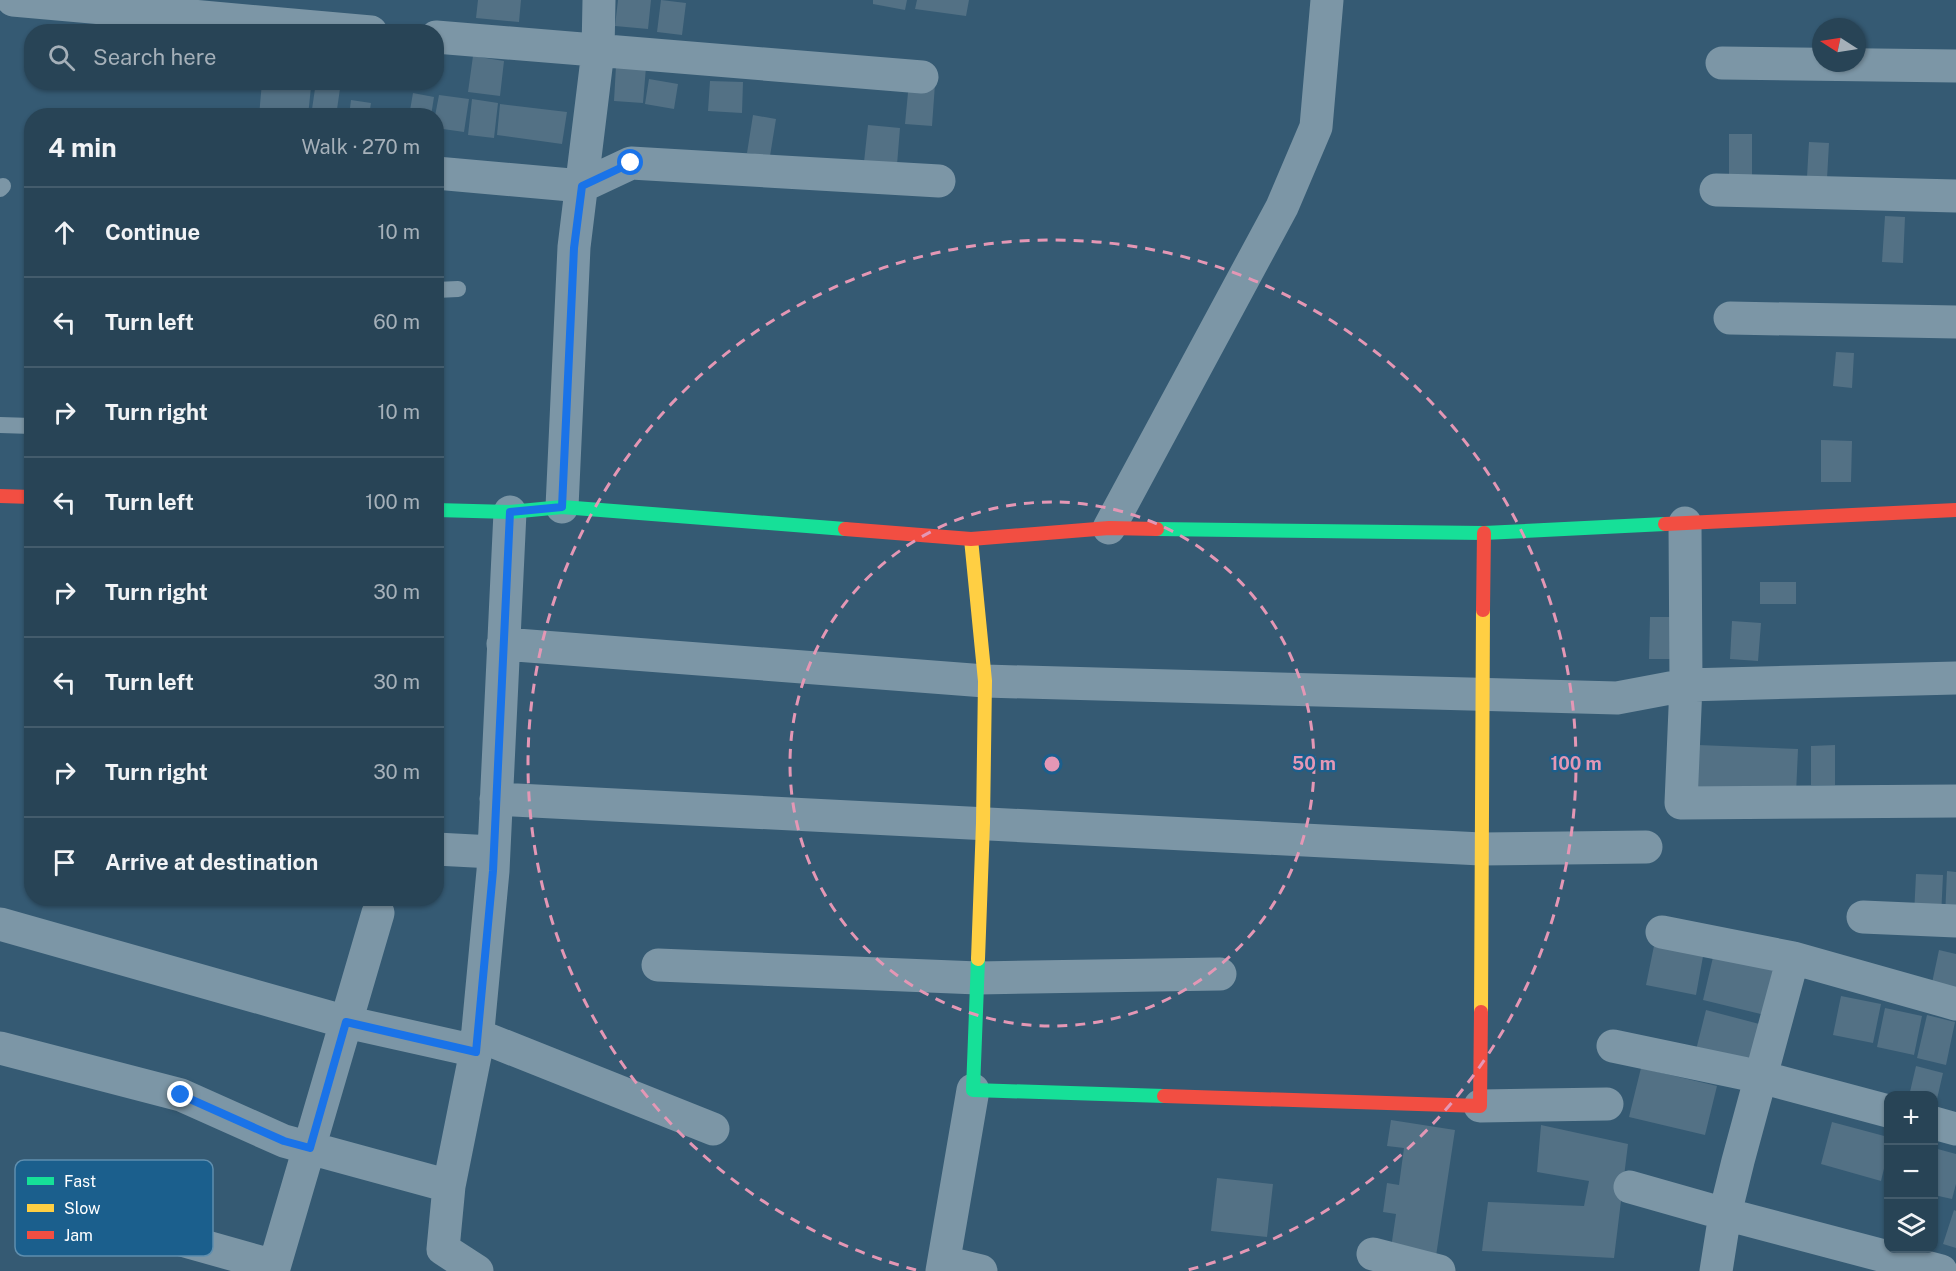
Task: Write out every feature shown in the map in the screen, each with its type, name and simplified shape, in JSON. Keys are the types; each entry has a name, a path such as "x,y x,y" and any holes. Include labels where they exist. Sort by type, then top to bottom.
{"street":[{"path":"13,0 282,24"},
{"path":"562,507 574,248 598,51 599,0"},
{"path":"1109,528 1282,207 1316,128 1327,0"},
{"path":"444,38 922,77"},
{"path":"1722,63 1956,66"},
{"path":"444,174 582,186 631,163 939,181"},
{"path":"1716,190 1956,196"},
{"path":"1730,318 1956,322"},
{"path":"0,496 24,497"},
{"path":"444,510 510,512 562,507 971,539 1109,528 1484,533 1956,510"},
{"path":"477,1271 442,1249 449,1186 476,1043 493,852 510,512"},
{"path":"1685,524 1686,685 1681,803 1956,801"},
{"path":"1480,1106 1484,533"},
{"path":"971,539 985,681 978,978 973,1090 943,1267 981,1271"},
{"path":"504,644 985,681 1617,698 1686,685 1956,678"},
{"path":"496,799 1480,849 1646,847"},
{"path":"444,849 493,852"},
{"path":"213,1251 273,1269 378,913"},
{"path":"1863,917 1956,921"},
{"path":"0,924 346,1022 476,1043 713,1129"},
{"path":"1662,932 1793,958 1956,1005"},
{"path":"1716,1271 1725,1214 1793,958"},
{"path":"658,965 978,978 1220,974"},
{"path":"1613,1046 1761,1077 1884,1110"},
{"path":"0,1048 181,1095 284,1141 449,1186"},
{"path":"973,1090 1480,1106 1607,1104"},
{"path":"1938,1124 1956,1129"},
{"path":"1630,1186 1725,1214 1941,1271"},
{"path":"1373,1254 1439,1271"}],"lane":[{"path":"444,290 458,289"},
{"path":"0,425 24,426"}],"building":[{"path":"478,0 521,0 519,22 476,18"},
{"path":"618,0 651,0 648,29 615,26"},
{"path":"661,0 686,3 682,35 657,32"},
{"path":"873,0 907,0 905,10 873,4"},
{"path":"917,0 969,0 966,16 915,9"},
{"path":"473,56 504,61 500,96 468,92"},
{"path":"616,66 646,67 643,103 614,101"},
{"path":"649,79 678,84 674,109 645,104"},
{"path":"710,81 743,82 742,113 708,111"},
{"path":"909,82 935,84 932,126 905,124"},
{"path":"261,90 311,90 309,108 260,108"},
{"path":"315,90 340,90 337,108 312,108"},
{"path":"413,93 434,97 432,108 410,108"},
{"path":"439,95 469,99 464,132 444,129 444,108 437,108"},
{"path":"472,99 498,103 494,138 468,135"},
{"path":"351,100 371,103 370,108 350,108"},
{"path":"500,104 567,112 562,144 497,135"},
{"path":"753,115 776,119 770,156 747,153"},
{"path":"868,125 900,128 897,165 864,162"},
{"path":"1729,134 1752,134 1752,175 1729,175"},
{"path":"1809,142 1829,143 1827,179 1807,177"},
{"path":"1885,216 1905,217 1903,263 1882,262"},
{"path":"1836,352 1854,353 1852,388 1833,386"},
{"path":"1821,440 1852,441 1851,482 1821,482"},
{"path":"1760,582 1796,582 1796,604 1760,604"},
{"path":"1650,617 1671,617 1671,659 1649,659"},
{"path":"1732,621 1761,623 1758,661 1730,659"},
{"path":"1698,745 1798,749 1796,794 1696,790"},
{"path":"1835,745 1835,785 1811,785 1811,746"},
{"path":"1947,871 1956,872 1956,918 1945,917"},
{"path":"1916,874 1943,875 1941,917 1914,915"},
{"path":"1655,941 1704,951 1696,995 1646,985"},
{"path":"1939,950 1956,954 1956,989 1932,983"},
{"path":"1714,953 1781,970 1769,1016 1703,1000"},
{"path":"1841,996 1881,1004 1873,1043 1833,1035"},
{"path":"1885,1008 1922,1016 1914,1055 1877,1047"},
{"path":"1706,1010 1767,1026 1757,1066 1696,1050"},
{"path":"1927,1015 1955,1022 1946,1065 1917,1058"},
{"path":"1916,1066 1943,1073 1938,1095 1938,1091 1910,1091"},
{"path":"1641,1068 1717,1086 1705,1135 1629,1117"},
{"path":"1391,1120 1455,1130 1436,1256 1391,1248 1396,1214 1383,1212 1387,1183 1399,1185 1404,1148 1387,1146"},
{"path":"1832,1122 1884,1136 1884,1169 1881,1181 1821,1164"},
{"path":"1541,1125 1628,1144 1614,1258 1482,1251 1488,1202 1584,1206 1589,1181 1537,1172"},
{"path":"1938,1149 1956,1154 1956,1184 1952,1199 1938,1196"},
{"path":"1217,1178 1273,1184 1267,1237 1211,1231"},
{"path":"1954,1210 1956,1211 1956,1248 1943,1244"}],"traffic: fast":[{"path":"444,510 510,512 562,507 845,529"},
{"path":"1157,529 1484,533 1665,524"},
{"path":"978,959 973,1090 1164,1096"}],"traffic: slow":[{"path":"971,539 985,681 978,959"},
{"path":"1481,1012 1483,610"}],"traffic: jam":[{"path":"0,496 24,497"},
{"path":"1665,524 1956,510"},
{"path":"845,529 971,539 1109,528 1157,529"},
{"path":"1483,610 1484,533"},
{"path":"1164,1096 1480,1106 1481,1012"}],"route":[{"path":"181,1095 284,1141 310,1148 346,1022 476,1052 493,871 510,512 562,507 574,248 582,186 631,163"}]}
